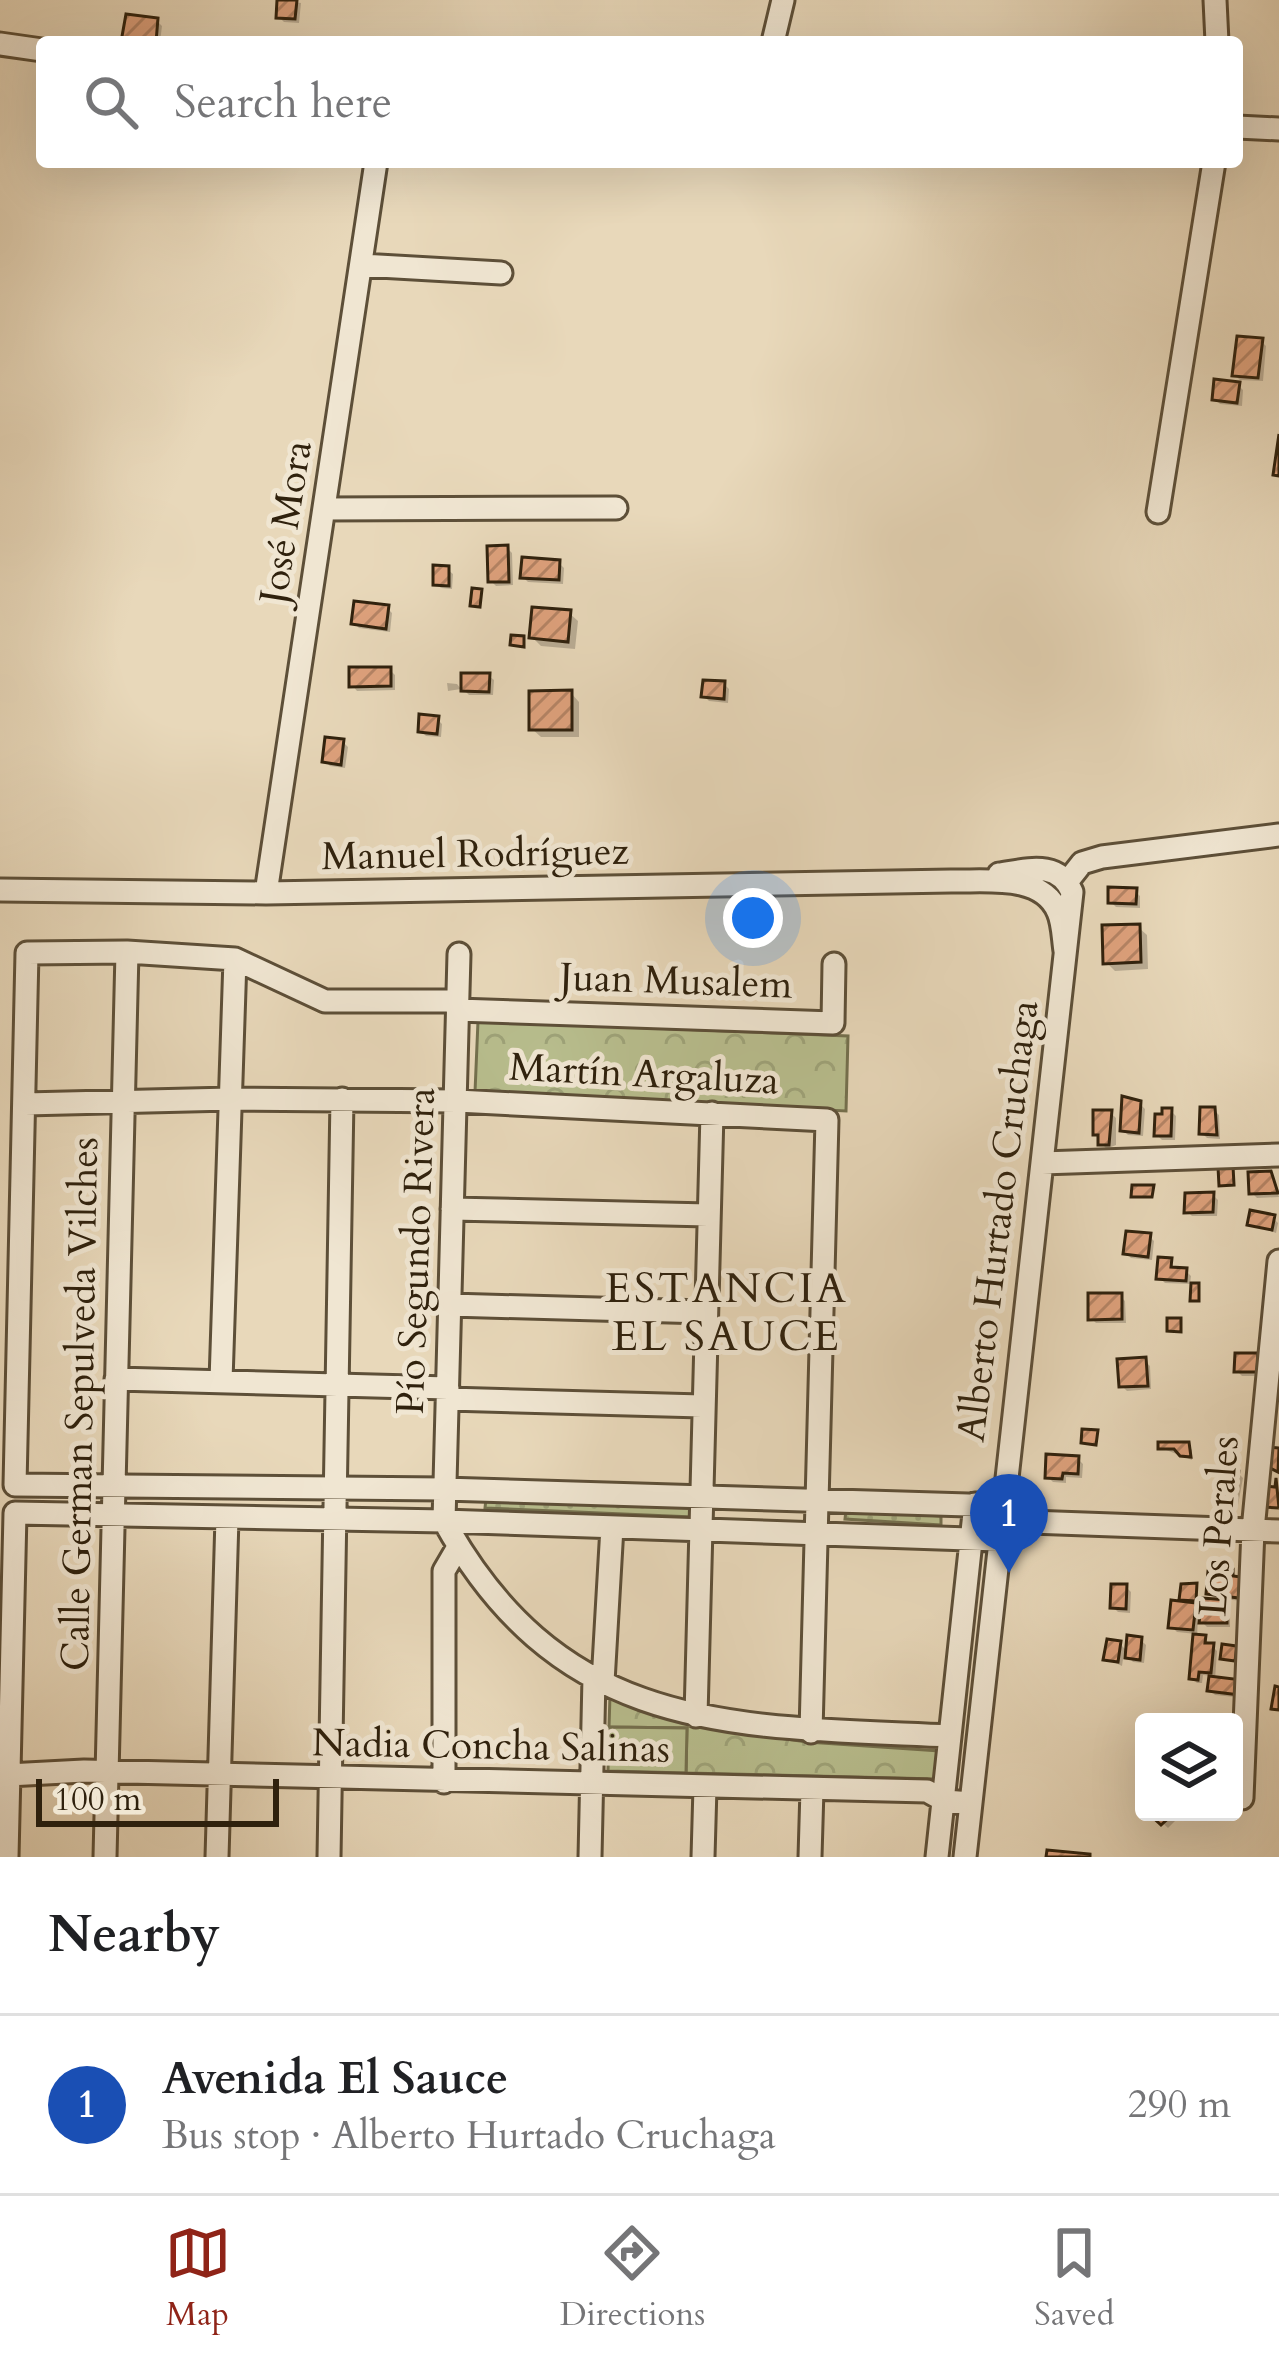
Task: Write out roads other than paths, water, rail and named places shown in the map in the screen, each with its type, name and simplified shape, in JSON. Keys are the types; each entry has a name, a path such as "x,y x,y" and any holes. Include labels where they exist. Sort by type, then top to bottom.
{"street":[{"path":"774,36 783,0"},
{"path":"1215,0 1217,36"},
{"path":"0,44 36,49"},
{"path":"1243,127 1279,129"},
{"name":"José Mora","path":"266,893 375,168"},
{"path":"1158,512 1213,168"},
{"path":"361,265 501,273"},
{"path":"324,509 616,508"},
{"path":"1065,951 1072,892 1067,882 1082,862 1279,835"},
{"name":"Manuel Rodríguez","path":"951,881 1042,868 1067,882"},
{"name":"Manuel Rodríguez","path":"0,890 266,893 1018,883 1037,889 1060,914 1065,951"},
{"name":"Alberto Hurtado Cruchaga","path":"965,1857 1065,951"},
{"path":"457,1006 325,1001 235,959 27,952 15,1485 445,1489 975,1504 1000,1522"},
{"name":"Calle German Sepulveda Vilches","path":"105,1857 127,952"},
{"name":"Pío Segundo Rivera","path":"444,1521 459,954"},
{"path":"221,1381 235,959"},
{"name":"Juan Musalem","path":"457,1006 833,1022 834,964"},
{"path":"329,1857 342,1099"},
{"name":"Martín Argaluza","path":"25,1104 457,1101 827,1120 817,1500"},
{"path":"696,1716 712,1113"},
{"path":"1042,1163 1279,1155"},
{"path":"452,1208 709,1215"},
{"name":"Los Perales","path":"1243,1774 1253,1530 1279,1261"},
{"path":"450,1305 706,1312"},
{"path":"116,1379 338,1385 703,1406"},
{"path":"812,1732 817,1500"},
{"path":"938,1857 975,1504"},
{"path":"7,1857 15,1513 972,1538 1000,1522 1279,1531"},
{"path":"217,1857 227,1518"},
{"path":"444,1521 458,1547 513,1616 546,1646 598,1679 649,1702 696,1716 812,1732 950,1736"},
{"path":"590,1857 598,1679 612,1527"},
{"path":"444,1782 444,1571 458,1547"},
{"name":"Nadia Concha Salinas","path":"8,1775 106,1772 927,1791 945,1801 971,1803"},
{"path":"703,1857 706,1787"},
{"path":"810,1857 812,1789"}],"place":[{"name":"Avenida El Sauce","path":"1009,1573"}],"district":[{"name":"ESTANCIA EL SAUCE","path":"727,1312"}]}
